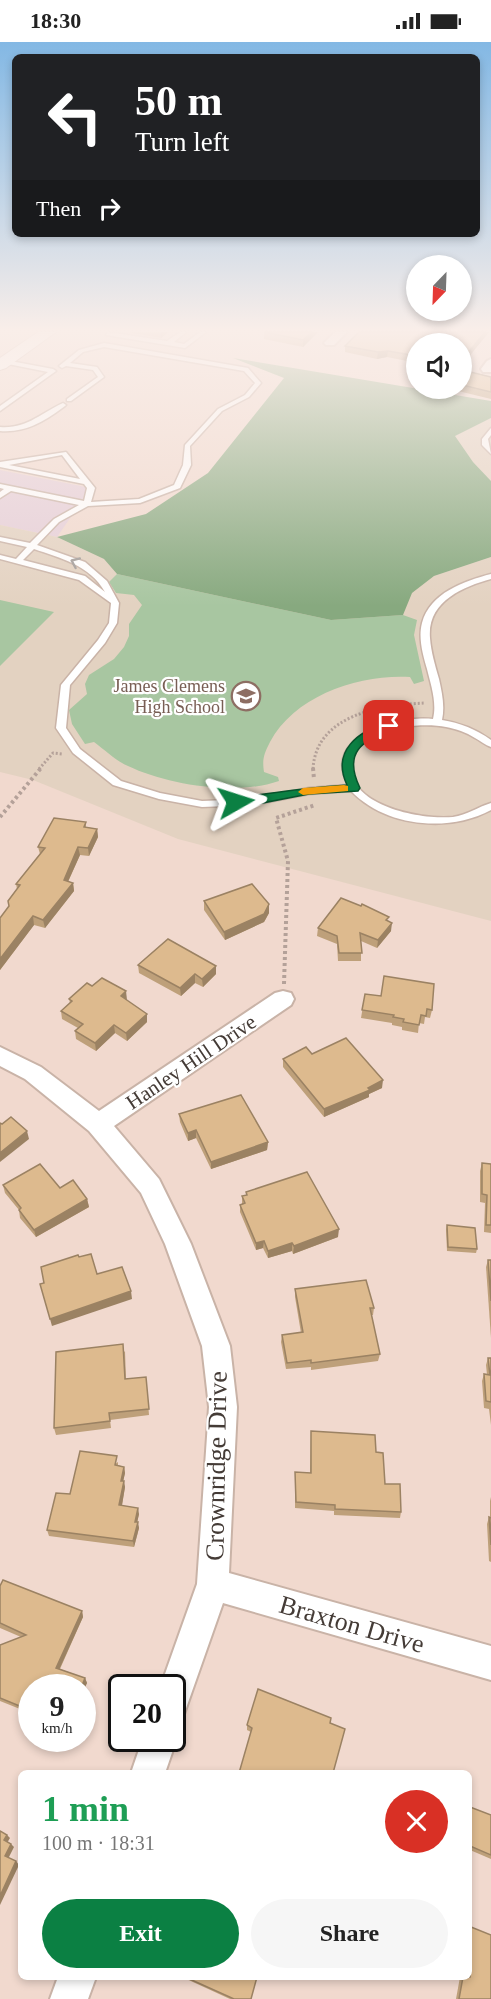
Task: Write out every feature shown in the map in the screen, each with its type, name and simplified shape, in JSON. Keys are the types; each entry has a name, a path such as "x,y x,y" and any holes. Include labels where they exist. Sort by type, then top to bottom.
{"street":[{"name":"Hanley Hill Drive","path":"98,1124 283,999"},
{"name":"Crownridge Drive","path":"0,1056 33,1073 98,1124 150,1186 178,1245 216,1346 223,1407 213,1584 182,1674"},
{"name":"Braxton Drive","path":"213,1584 491,1663"},
{"path":"149,1770 155,1752"},
{"path":"69,1999 76,1980"}],"lane":[{"path":"0,429 20,429 36,423"},
{"path":"0,486 87,504 140,501 177,486 187,465 187,446 208,423"},
{"path":"491,430 484,439 485,446 491,452"},
{"path":"0,465 64,453 91,488 87,504"},
{"path":"0,465 87,482"},
{"path":"0,496 10,488"},
{"path":"18,561 40,535 67,511 87,504"},
{"path":"0,539 33,546 82,564 104,583 115,603 113,623 102,641 66,685 61,728 76,750 117,783 159,796 202,804 252,801 309,791 354,788"},
{"path":"0,557 82,578 115,603"},
{"path":"436,723 441,711 427,646 426,623 436,606 452,591 491,576"},
{"path":"491,744 462,728 436,723 412,722 389,726 370,733 355,745 347,758 347,773 354,788 371,804 396,815 424,820 453,820 479,813 491,806"}],"path":[{"path":"0,817 53,753 63,754"},
{"path":"283,999 288,861 276,818 318,804"}],"shaded area":[{"path":"480,423 491,423 491,481 473,462 454,436"},
{"path":"0,470 91,488 57,537 0,525"},
{"name":"James Clemens High School","path":"0,525 57,537 104,559 117,574 412,593 434,576 491,557 491,921 178,839 33,780 0,772"}],"green space":[{"path":"248,423 480,423 455,436 473,462 491,481 491,557 434,576 412,593 403,615 331,620 117,574 104,559 57,537 146,514 208,473"},
{"path":"117,574 331,620 403,615 417,620 414,635 424,681 414,684 410,677 371,679 350,684 312,700 281,726 266,750 263,760 264,772 278,777 279,781 243,788 223,788 182,783 144,773 119,761 94,742 85,744 72,724 69,710 87,694 85,684 89,675 114,659 124,647 129,636 129,624 142,605 134,595 116,593 109,582"},
{"path":"0,600 54,612 0,666"}],"building":[{"path":"54,818 86,822 84,827 97,829 88,848 78,847 64,880 73,883 43,920 33,916 0,959 0,918 9,906 8,901 20,885 16,884 45,848 38,847"},
{"path":"252,884 269,904 264,914 224,932 204,901"},
{"path":"341,898 361,906 362,904 389,917 386,920 392,923 378,940 360,933 362,953 339,953 337,936 318,928"},
{"path":"168,939 216,966 202,979 195,974 180,988 138,965"},
{"path":"384,976 434,984 432,1010 427,1009 426,1016 421,1015 419,1025 403,1022 404,1019 393,1017 394,1015 362,1010 365,994 381,996"},
{"path":"102,978 126,991 121,996 147,1014 126,1033 114,1025 95,1043 75,1031 83,1024 61,1011 72,1001 69,999 87,983 92,986"},
{"path":"346,1038 383,1080 368,1088 370,1090 324,1109 283,1059 306,1047 312,1054"},
{"path":"241,1095 268,1142 211,1162 196,1130 188,1133 179,1114"},
{"path":"11,1117 27,1131 0,1153 0,1123 2,1124"},
{"path":"482,1163 491,1164 491,1225 486,1225 487,1195 482,1194"},
{"path":"40,1164 60,1188 73,1180 87,1199 34,1230 3,1185"},
{"path":"307,1172 339,1229 294,1246 292,1243 268,1251 264,1241 256,1243 240,1205 245,1203 242,1196 247,1195 246,1192"},
{"path":"447,1225 475,1228 477,1249 448,1247"},
{"path":"91,1254 97,1274 122,1267 131,1291 50,1319 40,1284 44,1283 41,1267 78,1255 79,1257"},
{"path":"488,1260 491,1260 491,1301"},
{"path":"366,1280 374,1308 370,1308 380,1354 311,1363 311,1360 287,1363 282,1335 303,1332 295,1289"},
{"path":"123,1344 125,1379 146,1377 149,1409 109,1413 110,1421 54,1428 56,1352"},
{"path":"488,1358 491,1358 491,1402 486,1401 484,1374 490,1375"},
{"path":"311,1431 375,1435 376,1452 383,1453 385,1484 400,1484 401,1512 335,1509 335,1505 296,1502 295,1472 311,1473"},
{"path":"80,1451 117,1456 115,1465 124,1467 121,1481 124,1481 119,1505 138,1508 135,1522 138,1522 133,1541 47,1530 56,1493 70,1494"},
{"path":"489,1517 491,1518 491,1545"},
{"path":"3,1580 82,1611 56,1668 73,1674 18,1674 18,1705 0,1698 0,1645 26,1635 0,1623 0,1586"},
{"path":"258,1689 331,1718 330,1723 345,1729 334,1770 240,1770 252,1728 247,1725"},
{"path":"472,1808 491,1815 491,1855 472,1847"},
{"path":"0,1831 7,1835 4,1840 11,1844 5,1856 16,1861 0,1896"},
{"path":"472,1927 491,1935 491,1999 459,1999 462,1980 472,1980"},
{"path":"192,1980 256,1980 251,1999 234,1999"}],"slow traffic":[{"path":"303,792 344,789"}],"place":[{"name":"James Clemens High School","path":"246,696"}],"route":[{"path":"236,802 309,791 354,788 347,773 347,758 355,745 370,733 389,726"}]}
